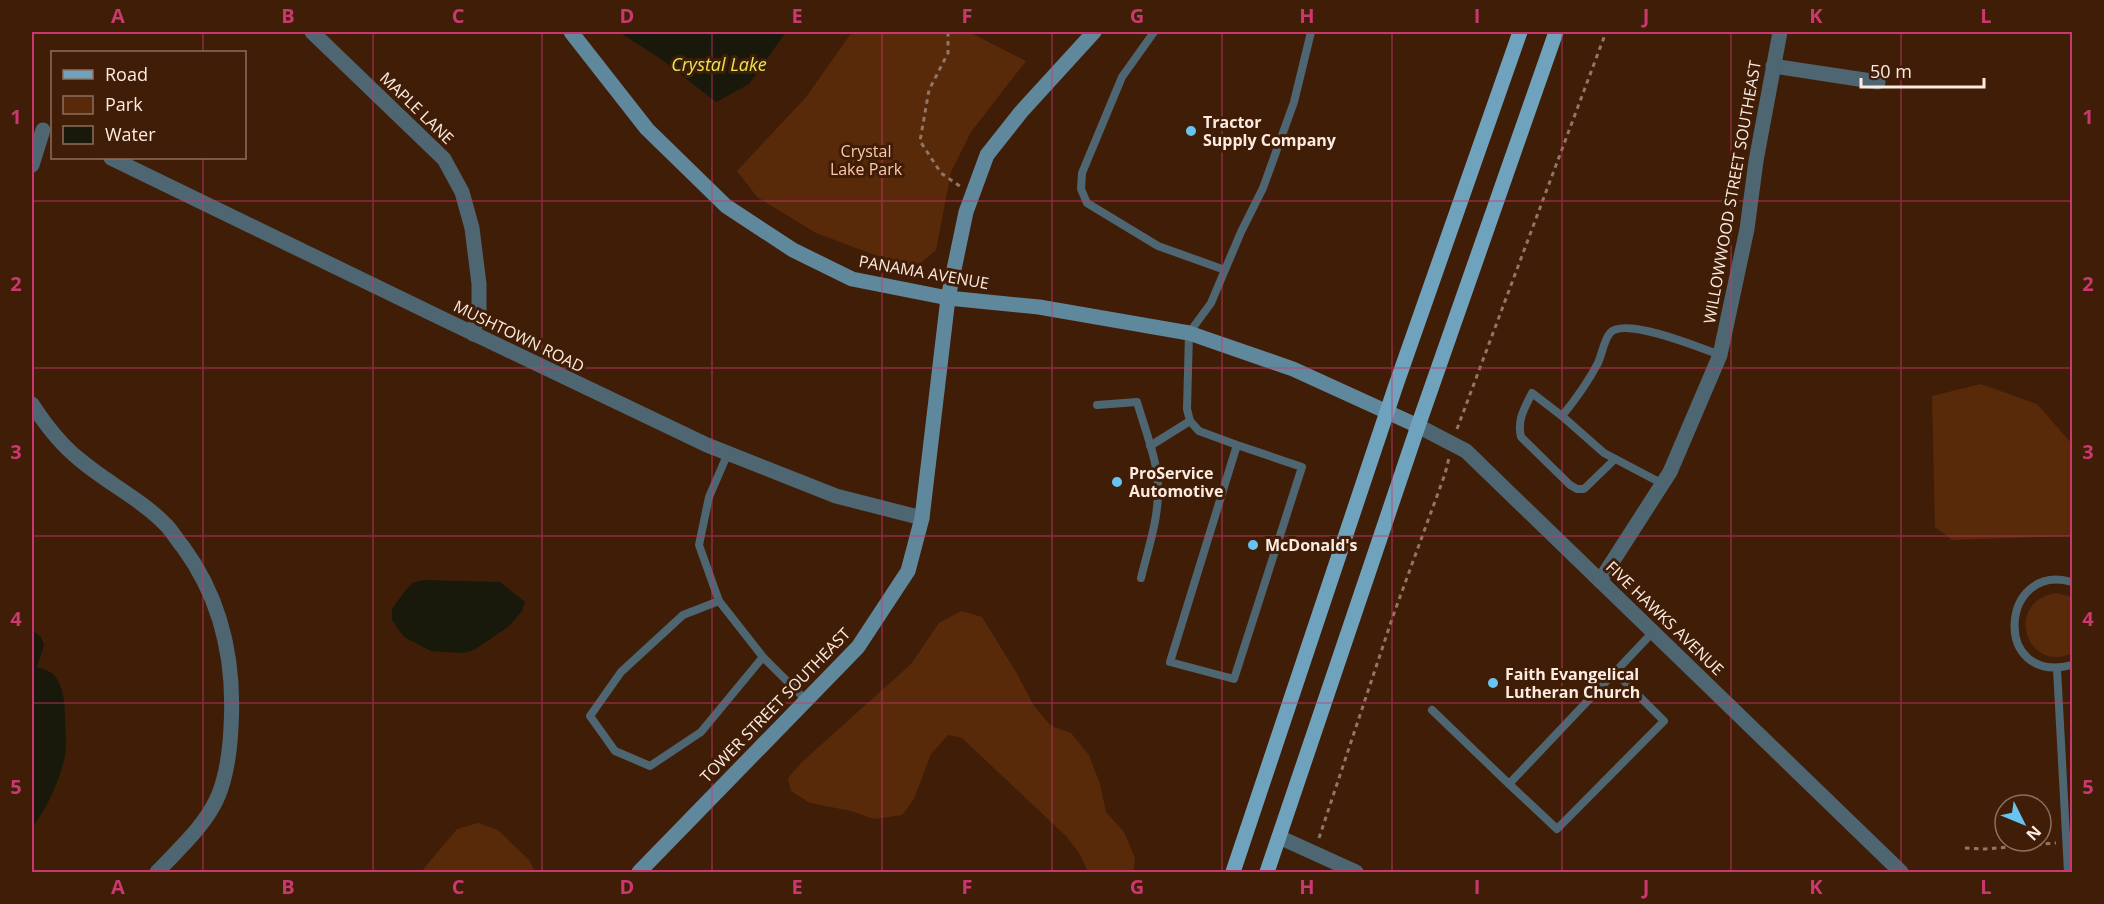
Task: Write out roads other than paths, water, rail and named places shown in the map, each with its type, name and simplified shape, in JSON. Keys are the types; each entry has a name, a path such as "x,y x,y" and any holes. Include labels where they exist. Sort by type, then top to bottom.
{"main road":[{"path":"1233,873 1388,411 1520,32"},
{"path":"1267,873 1418,426 1556,32"}],"street":[{"name":"MAPLE LANE","path":"312,32 444,159 462,192 472,228 479,284 479,310 473,334"},
{"name":"PANAMA AVENUE","path":"571,32 647,129 726,206 793,250 852,279 948,298 1039,307 1189,333 1293,369 1388,411"},
{"name":"TOWER STREET SOUTHEAST","path":"639,873 858,647 908,571 922,518 948,298 972,194 987,155 1021,112 1094,32"},
{"name":"WILLOWWOOD STREET SOUTHEAST","path":"1600,581 1670,472 1720,355 1747,229 1756,161 1780,32"},
{"path":"1773,66 1878,82"},
{"path":"32,165 42,130"},
{"name":"MUSHTOWN ROAD","path":"113,159 473,334 728,453 836,496 922,518"},
{"path":"32,404 49,428 78,459 137,501 166,525 193,560 207,585 222,624 229,656 233,699 226,766 219,795 202,822 157,873"},
{"name":"FIVE HAWKS AVENUE","path":"1388,411 1466,451 1901,873"},
{"path":"1279,837 1356,873"}],"lane":[{"path":"1154,32 1122,77 1082,173 1081,189 1087,203 1158,246 1225,270"},
{"path":"1237,445 1170,662 1234,679 1302,467 1199,431 1190,421 1187,409 1189,333 1211,303 1241,232 1263,188 1294,102 1311,32"},
{"path":"1562,416 1578,397 1598,362 1610,333 1621,327 1643,331 1720,355"},
{"path":"1615,459 1584,489 1577,489 1570,485 1521,437 1520,417 1532,393 1604,453 1663,484"},
{"path":"1097,405 1137,402 1150,446 1158,486 1155,521 1141,578"},
{"path":"1150,446 1190,421"},
{"path":"728,453 709,497 699,545 719,601 764,657 806,700"},
{"path":"2073,582 2060,579 2044,582 2028,590 2014,613 2013,628 2018,644 2027,656 2042,666 2057,669 2073,664"},
{"path":"719,601 683,615 621,672 590,716 615,751 650,766 701,732 764,657"},
{"path":"1509,784 1653,632"},
{"path":"2057,669 2068,873"},
{"path":"1432,710 1557,829 1664,721 1615,672"}],"water":[{"name":"Crystal Lake","path":"619,32 786,32 749,84 716,102 661,59"},
{"path":"424,580 500,582 525,602 522,611 508,627 474,650 463,653 431,651 404,637 392,620 392,609 405,591 412,583"},
{"path":"32,630 41,637 44,645 37,667 54,675 61,689 65,705 66,741 60,775 48,803 32,827"}],"place":[{"name":"Tractor Supply Company","path":"1191,131"},
{"name":"ProService Automotive","path":"1117,482"},
{"name":"McDonald's","path":"1253,545"},
{"name":"Faith Evangelical Lutheran Church","path":"1493,683"}],"park label":[{"name":"Crystal Lake Park","path":"866,160"}]}
